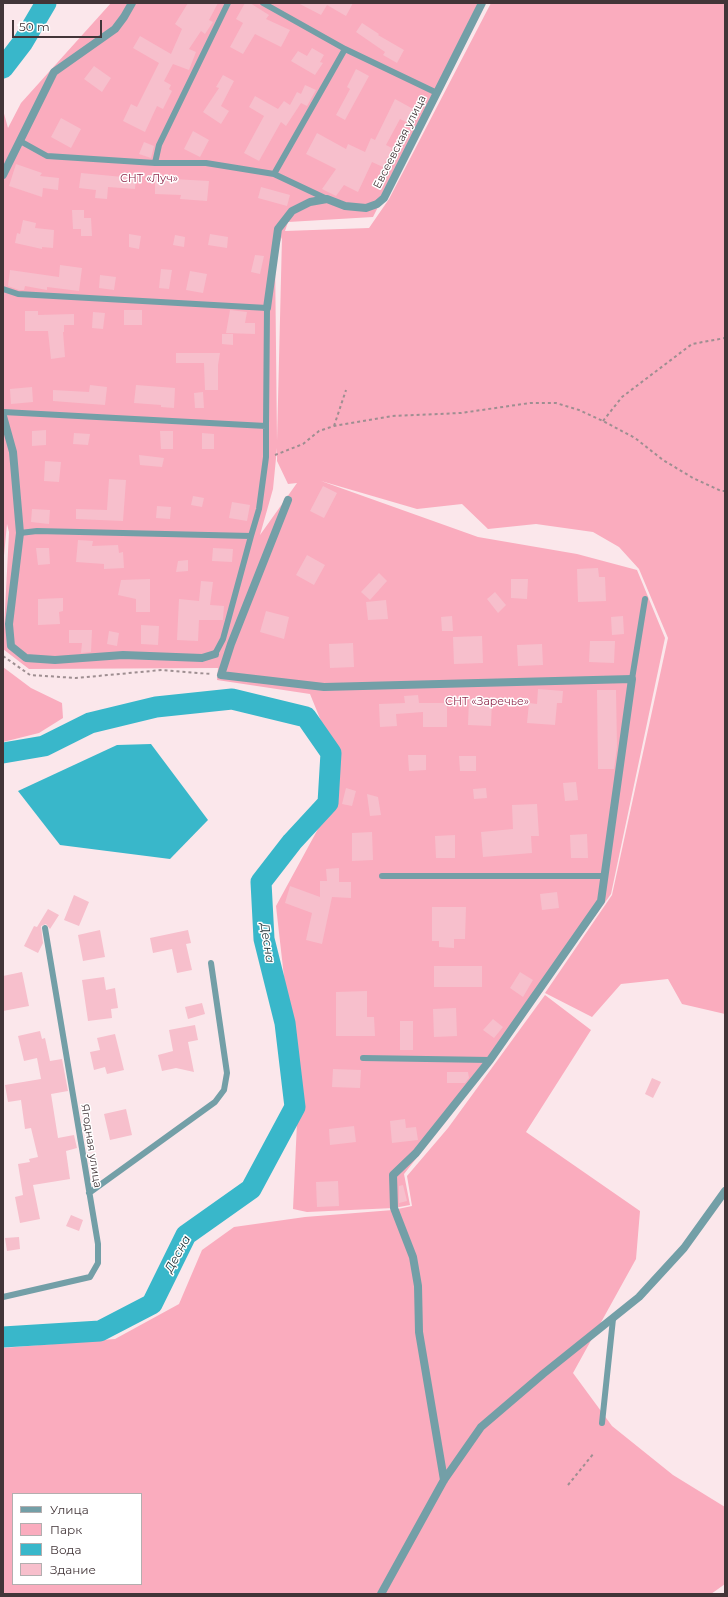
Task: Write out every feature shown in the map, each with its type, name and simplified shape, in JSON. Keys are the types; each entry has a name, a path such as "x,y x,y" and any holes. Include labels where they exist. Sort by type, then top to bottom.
{"street":[{"path":"3,175 54,72 115,29 132,3"},
{"name":"Евсеевская улица","path":"267,308 278,229 292,212 310,202 327,199 356,208 366,208 377,204 384,198 482,3"},
{"path":"3,416 13,452 20,533 9,624 11,646 26,658 55,660 123,655 202,658 215,654"},
{"path":"288,500 231,644 221,675 324,687 632,679 601,901 490,1060 416,1153 393,1175 394,1208 413,1257 417,1279 420,1332 444,1480"},
{"path":"381,1594 444,1480 481,1427 543,1374 613,1319 638,1297 684,1248 725,1191"}],"lane":[{"path":"155,163 159,145 228,3"},
{"path":"263,3 345,49 438,93"},
{"path":"274,174 345,49"},
{"path":"20,141 47,156 155,163 206,163 274,174 327,199"},
{"path":"3,289 18,294 267,308 266,457 259,510 223,639 215,654"},
{"path":"3,412 266,426"},
{"path":"20,533 37,531 251,536"},
{"path":"632,679 645,599"},
{"path":"382,876 605,876"},
{"name":"Ягодная улица","path":"3,1297 90,1277 98,1263 98,1250 89,1193 45,928"},
{"path":"89,1193 215,1102 224,1090 227,1073 210,964"},
{"path":"363,1058 490,1060"},
{"path":"602,1423 613,1319"}],"path":[{"path":"603,421 622,397 692,344 725,338"},
{"path":"334,426 346,390"},
{"path":"266,457 281,454 303,444 319,431 334,426 392,416 461,413 530,403 556,403 578,410 603,421 635,438 662,460 693,478 721,491 725,491"},
{"path":"3,656 30,675 76,678 162,670 221,675"},
{"path":"568,1485 594,1453"}],"green space":[{"path":"111,3 480,3 373,217 288,222 285,231 369,228 389,199 491,3 725,3 725,1014 682,1004 668,979 621,984 592,1017 545,993 612,895 668,638 639,569 619,547 593,532 536,524 488,529 462,504 417,509 321,481 478,537 577,554 637,570 665,638 611,894 473,1086 404,1174 410,1205 394,1208 307,1212 293,1209 298,1101 276,906 331,805 334,753 310,694 217,680 218,668 29,669 3,649 9,532 7,524 3,566 3,110 8,128 21,103","holes":["282,237 277,441 275,254","277,448 277,461 288,484 297,483 260,535 273,489"]},
{"path":"3,667 31,688 62,703 63,718 39,733 3,742"},
{"path":"545,995 591,1030 526,1132 640,1211 636,1259 573,1373 612,1426 673,1475 725,1507 725,1584 711,1594 3,1594 3,1348 115,1339 179,1304 202,1250 234,1227 305,1217 393,1210 412,1206 407,1176 448,1128"}],"water":[{"path":"151,744 208,820 170,859 60,845 18,791 117,745"}],"building":[{"path":"188,3 218,3 209,20 213,22 205,34 201,31 189,49 196,52 189,70 173,64 164,81 171,85 169,89 172,91 163,109 157,106 145,132 123,121 131,104 137,107 159,63 133,48 140,36 171,54 182,29 175,24"},
{"path":"245,3 250,3 269,15 266,19 290,30 281,47 255,34 243,54 230,47 243,23 236,19"},
{"path":"298,3 353,3 346,16 327,5 321,15"},
{"path":"362,23 379,34 378,35 404,50 397,63 383,55 385,52 356,32"},
{"path":"312,48 324,55 320,62 323,63 315,75 291,61 298,51 307,56"},
{"path":"94,66 111,78 102,92 84,79"},
{"path":"356,69 369,76 345,120 336,115 350,89 347,87"},
{"path":"223,75 234,81 221,106 229,111 221,124 203,112 219,88 216,87"},
{"path":"305,85 316,90 307,106 301,103 286,126 281,122 259,161 244,153 264,116 249,107 255,96 278,109 284,101 290,105 297,92 301,94"},
{"path":"395,99 415,110 408,123 400,119 386,145 392,148 383,167 372,162 358,192 344,185 336,196 322,189 336,169 306,154 317,133 346,149 348,144 365,152 371,138 375,140"},
{"path":"61,118 81,129 71,148 51,137"},
{"path":"193,131 209,140 200,157 184,149"},
{"path":"144,142 154,146 151,158 139,154"},
{"path":"16,164 42,173 40,176 59,178 58,190 43,188 42,197 9,186"},
{"path":"81,173 123,177 123,174 136,175 135,189 108,187 107,199 95,198 96,190 79,188"},
{"path":"155,178 209,181 207,201 180,199 181,195 155,194"},
{"path":"261,187 290,195 287,206 258,198"},
{"path":"72,210 84,210 84,218 91,218 92,236 81,236 81,229 73,229"},
{"path":"23,220 36,223 35,228 54,230 53,248 42,247 42,249 15,243 17,233 20,234"},
{"path":"129,234 141,236 139,249 129,247"},
{"path":"210,234 228,237 227,248 208,245"},
{"path":"175,235 185,237 184,247 173,245"},
{"path":"255,255 264,256 260,274 251,272"},
{"path":"60,265 82,268 79,291 47,287 47,290 25,286 24,290 19,290 8,286 10,270 59,277"},
{"path":"161,269 172,270 169,289 159,288"},
{"path":"190,271 207,274 203,293 186,290"},
{"path":"100,275 116,277 114,290 99,288"},
{"path":"124,310 142,310 142,325 124,325"},
{"path":"230,310 247,312 245,323 255,323 255,334 226,333"},
{"path":"25,311 38,311 38,315 74,314 74,325 64,325 63,332 65,357 51,359 48,331 25,331"},
{"path":"93,312 105,313 103,329 92,328"},
{"path":"222,334 233,334 233,345 222,344"},
{"path":"176,353 220,353 218,365 218,390 205,390 204,363 176,363"},
{"path":"90,385 107,387 105,405 53,401 53,390 89,392"},
{"path":"136,385 175,388 174,408 161,407 161,405 134,403"},
{"path":"32,387 33,402 11,404 10,389"},
{"path":"203,392 204,408 195,408 194,393"},
{"path":"46,430 46,445 32,446 32,431"},
{"path":"160,431 173,431 173,449 161,449"},
{"path":"74,433 90,434 88,445 73,444"},
{"path":"202,433 214,434 214,449 202,449"},
{"path":"139,455 164,458 162,467 140,465"},
{"path":"45,461 61,462 59,482 44,481"},
{"path":"109,479 126,480 123,521 76,519 76,509 107,510"},
{"path":"323,486 337,493 324,518 310,511"},
{"path":"193,496 204,498 202,507 191,505"},
{"path":"232,502 250,505 247,521 229,518"},
{"path":"157,506 171,507 170,519 156,518"},
{"path":"32,509 50,510 49,524 31,522"},
{"path":"78,540 93,541 92,546 118,545 119,553 123,552 124,568 104,569 104,564 76,562"},
{"path":"36,548 49,548 50,564 38,565"},
{"path":"213,548 233,549 232,562 212,561"},
{"path":"307,555 325,565 314,585 296,575"},
{"path":"188,560 188,571 176,572 178,561"},
{"path":"598,568 599,577 605,577 606,601 578,602 577,569"},
{"path":"379,573 387,581 370,600 361,592"},
{"path":"150,579 150,612 136,612 136,599 118,595 121,580"},
{"path":"511,579 528,579 527,599 511,598"},
{"path":"201,581 213,582 210,605 224,606 223,620 199,620 198,641 177,640 179,599 199,601"},
{"path":"495,592 506,605 498,613 487,599"},
{"path":"63,598 63,611 59,612 60,624 38,625 38,599"},
{"path":"386,600 388,619 368,620 366,602"},
{"path":"266,611 289,617 284,639 260,632"},
{"path":"452,616 453,631 442,631 441,617"},
{"path":"623,616 624,634 612,635 611,617"},
{"path":"141,625 159,626 158,645 141,644"},
{"path":"69,630 92,630 91,652 81,653 82,643 69,643"},
{"path":"109,631 119,633 117,646 107,644"},
{"path":"482,636 483,663 454,664 453,637"},
{"path":"590,641 615,641 614,663 589,662"},
{"path":"353,643 354,667 330,668 329,644"},
{"path":"542,644 543,665 518,666 517,645"},
{"path":"538,689 563,691 562,703 557,703 555,725 527,723 529,703 537,704"},
{"path":"597,690 616,690 617,747 614,769 598,769"},
{"path":"418,695 419,703 447,703 447,727 423,727 423,712 396,714 397,726 380,727 379,704 405,703 404,696"},
{"path":"469,699 492,700 491,726 468,725"},
{"path":"408,755 426,755 426,770 409,771"},
{"path":"459,756 476,756 476,771 460,771"},
{"path":"576,782 578,800 565,801 563,783"},
{"path":"346,788 356,791 352,806 342,804"},
{"path":"486,788 487,798 474,799 473,789"},
{"path":"367,794 378,797 381,815 370,816"},
{"path":"537,804 539,836 531,836 532,853 483,857 481,832 513,829 512,805"},
{"path":"372,832 373,860 352,861 352,833"},
{"path":"587,834 588,858 571,858 570,835"},
{"path":"455,835 455,858 436,858 435,836"},
{"path":"339,868 339,882 351,882 351,898 332,897 322,944 306,940 312,913 285,903 290,886 320,897 320,881 327,881 326,869"},
{"path":"557,892 559,908 542,910 540,894"},
{"path":"74,895 89,902 79,926 64,920"},
{"path":"432,907 466,907 465,939 454,939 454,948 439,947 439,941 432,941"},
{"path":"48,909 59,915 50,929 46,924 41,926 43,943 38,953 24,946 34,926 37,927"},
{"path":"100,930 105,957 83,961 78,935"},
{"path":"188,930 191,943 186,944 192,970 177,973 172,949 153,953 150,938"},
{"path":"434,966 482,966 482,987 434,987"},
{"path":"22,972 29,1006 3,1011 3,976"},
{"path":"520,972 533,980 523,997 510,988"},
{"path":"104,977 106,990 115,988 118,1008 111,1009 112,1018 88,1021 82,980"},
{"path":"367,991 367,1017 374,1017 375,1036 336,1036 336,992"},
{"path":"202,1003 205,1014 188,1019 185,1007"},
{"path":"456,1008 457,1036 434,1037 433,1009"},
{"path":"493,1019 503,1027 494,1038 483,1030"},
{"path":"400,1021 413,1021 413,1050 400,1050"},
{"path":"195,1025 198,1040 188,1042 194,1072 176,1068 162,1071 158,1055 173,1051 169,1030"},
{"path":"40,1031 42,1039 45,1038 50,1061 62,1059 68,1091 51,1094 58,1138 74,1135 77,1148 66,1151 70,1179 33,1185 40,1219 20,1223 15,1197 23,1195 18,1164 30,1162 29,1159 38,1157 31,1128 25,1129 21,1100 8,1102 5,1085 41,1079 37,1058 24,1061 18,1036"},
{"path":"115,1034 124,1070 107,1074 105,1067 94,1070 90,1052 100,1050 97,1038"},
{"path":"333,1069 361,1070 360,1088 332,1087"},
{"path":"447,1072 468,1072 469,1078 465,1083 447,1083"},
{"path":"652,1078 661,1082 653,1098 645,1094"},
{"path":"126,1109 132,1135 110,1140 104,1114"},
{"path":"405,1119 406,1128 416,1127 418,1140 392,1143 390,1121"},
{"path":"354,1126 356,1142 330,1145 329,1129"},
{"path":"338,1181 339,1206 317,1207 316,1182"},
{"path":"403,1185 407,1201 399,1203 399,1186"},
{"path":"71,1215 83,1220 79,1231 66,1226"},
{"path":"19,1237 20,1249 7,1251 5,1238"}],"waterway":[{"name":"Десна","path":"3,68 23,42 46,3"},
{"name":"Десна","path":"3,753 44,746 90,723 156,707 232,699 306,717 331,753 328,803 292,842 261,882 264,939 285,1023 295,1107 251,1189 186,1235 152,1304 100,1331 3,1337"}],"park label":[{"name":"СНТ «Луч»","path":"149,179"},
{"name":"СНТ «Заречье»","path":"487,702"}]}
